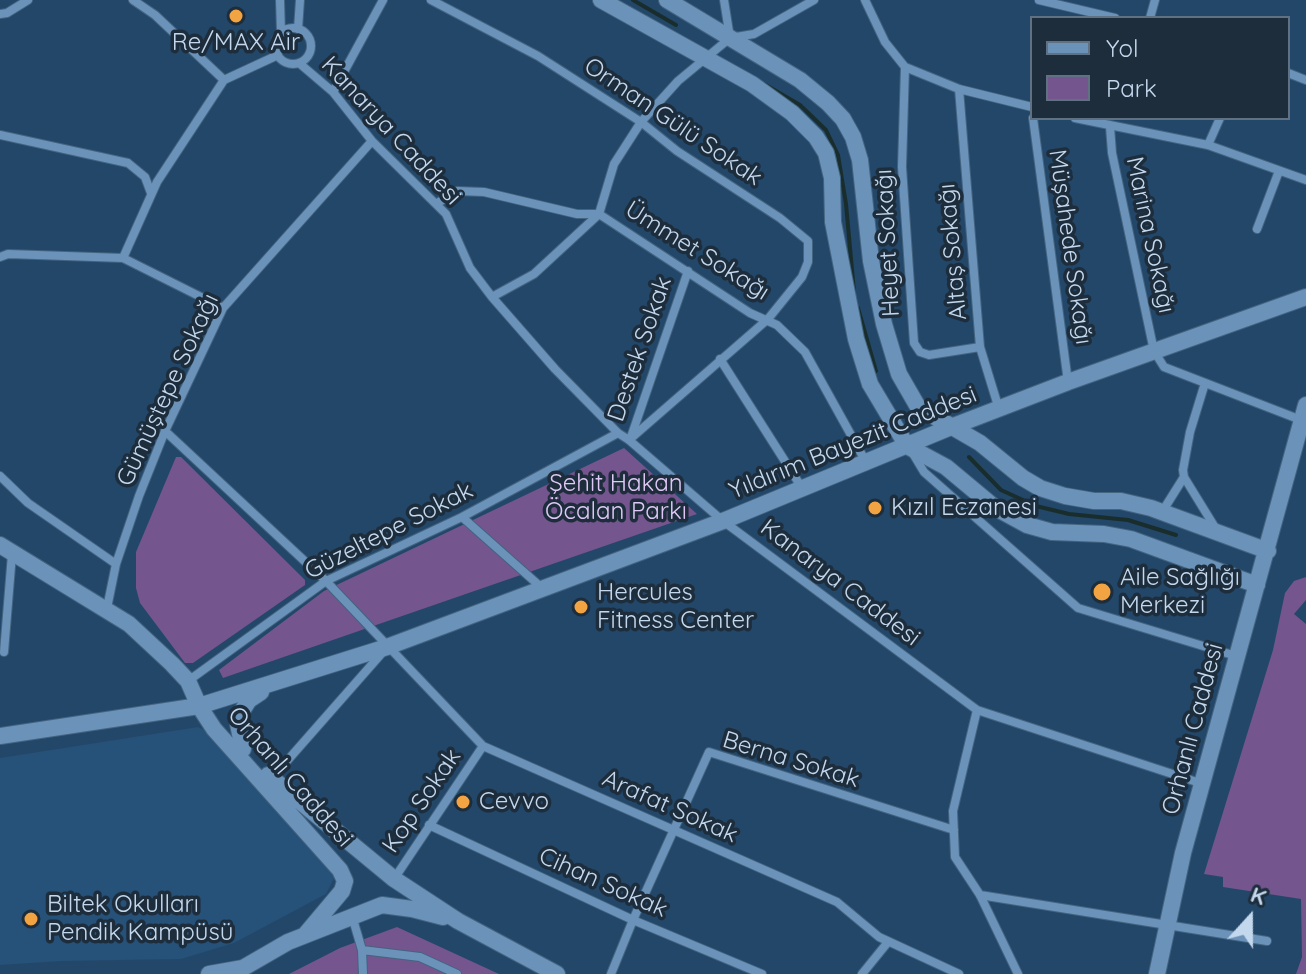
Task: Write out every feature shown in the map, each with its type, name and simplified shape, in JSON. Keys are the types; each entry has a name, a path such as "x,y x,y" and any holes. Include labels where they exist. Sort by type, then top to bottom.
{"street":[{"path":"0,14 28,0"},
{"path":"133,0 155,15 224,80"},
{"path":"280,0 281,33"},
{"path":"298,29 300,0"},
{"path":"333,92 383,0"},
{"name":"Orman Gülü Sokak","path":"431,0 538,56 641,122 677,151 780,218 808,241 808,262 802,277 768,319"},
{"path":"601,0 752,84 792,113 816,137 826,153 832,178 833,222 856,339 870,384 924,472 1078,608 1237,656"},
{"path":"667,0 811,88 836,111 853,137 865,191 875,285 899,374 918,407 980,443 1040,488 1094,501 1121,501 1162,512 1268,551"},
{"path":"724,0 730,38"},
{"path":"492,297 534,274 599,214 614,164 641,122 678,81 730,38 754,34 814,0"},
{"path":"865,0 885,42 905,67 959,89 1030,107"},
{"path":"1039,0 1107,16"},
{"path":"298,29 307,35 311,46 308,56 299,63 288,63 278,55 276,42 286,30 298,29"},
{"path":"123,258 151,195 224,80 278,55"},
{"name":"Kanarya Caddesi","path":"299,63 333,92 372,141 446,214 470,268 555,369 618,433 723,521 977,710 1204,784"},
{"name":"Heyet Sokağı","path":"905,67 902,167 914,343 920,352 929,355 980,347"},
{"name":"Altaş Sokağı","path":"959,89 980,347 999,410"},
{"name":"Müşahede Sokağı","path":"1033,120 1068,382"},
{"path":"1083,120 1208,145 1306,180"},
{"path":"1208,145 1219,120"},
{"name":"Marina Sokağı","path":"1110,127 1112,153 1154,351"},
{"path":"0,135 128,163 145,177 151,195"},
{"name":"Gümüştepe Sokağı","path":"107,608 116,564 165,431 223,308 372,141"},
{"path":"1257,229 1279,171"},
{"name":"Ümmet Sokağı","path":"436,204 457,191 484,192 577,214 599,214 750,313 768,319 805,352 866,462"},
{"path":"0,257 8,254 123,258 223,308"},
{"name":"Destek Sokak","path":"629,440 688,271"},
{"name":"Yıldırım Bayezit Caddesi","path":"0,736 199,706 387,647 723,521 1068,382 1306,297"},
{"path":"629,440 768,319"},
{"path":"1154,351 1164,367 1205,383 1304,412"},
{"path":"720,359 802,488"},
{"path":"1205,383 1184,457 1184,477 1219,533"},
{"name":"Orhanlı Caddesi","path":"1157,974 1183,853 1304,412"},
{"name":"Arafat Sokak","path":"165,431 326,581 483,746 837,902 888,942 959,974"},
{"name":"Güzeltepe Sokak","path":"188,681 326,581 462,517 618,433"},
{"path":"907,446 946,467 994,507 1027,525 1052,532 1104,534 1131,539 1257,585"},
{"path":"0,476 28,503 116,564"},
{"path":"1162,512 1184,477"},
{"path":"462,517 542,588"},
{"path":"4,652 6,549"},
{"name":"Orhanlı Caddesi","path":"6,549 129,624 188,681 214,729 340,870 345,881 342,891 305,935"},
{"path":"271,778 387,647"},
{"path":"243,749 238,724 242,711 249,700 273,683"},
{"path":"199,706 220,721 271,778 394,879 458,921 557,974"},
{"path":"977,710 953,811 955,857 980,895 1018,974"},
{"name":"Kop Sokak","path":"394,879 483,746"},
{"name":"Berna Sokak","path":"611,974 709,752 954,830"},
{"name":"Cihan Sokak","path":"429,825 633,920 762,974"},
{"path":"980,895 1267,941"},
{"path":"209,974 241,971 260,956 382,905 458,921"},
{"path":"352,915 362,950 363,974"},
{"path":"862,974 888,942"},
{"path":"362,950 420,957 457,974"}],"shaded area":[{"path":"198,727 335,876 326,894 234,943 181,959 0,965 0,758"}],"green space":[{"name":"Şehit Hakan Öcalan Parkı","path":"624,448 697,514 223,678 219,670 324,591"},
{"path":"176,457 181,457 305,580 305,585 193,663 185,663 140,603 136,588 136,552"},
{"path":"1306,577 1306,600 1294,614 1306,624 1306,974 1296,974 1302,957 1301,899 1223,887 1223,877 1204,874 1273,650 1285,593 1294,581"},
{"path":"397,927 499,974 289,974 340,948"}],"waterway":[{"path":"633,0 676,25"},
{"path":"764,84 800,105 826,130 838,155 854,292"},
{"path":"858,308 876,371"},
{"path":"969,457 1001,490 1036,506 1069,514 1128,520 1176,535"}],"place":[{"name":"Re/MAX Air","path":"236,16"},
{"name":"Kızıl Eczanesi","path":"875,508"},
{"name":"Aile Sağlığı Merkezi","path":"1102,592"},
{"name":"Hercules Fitness Center","path":"581,607"},
{"name":"Cevvo","path":"463,802"},
{"name":"Biltek Okulları Pendik Kampüsü","path":"31,919"}]}
